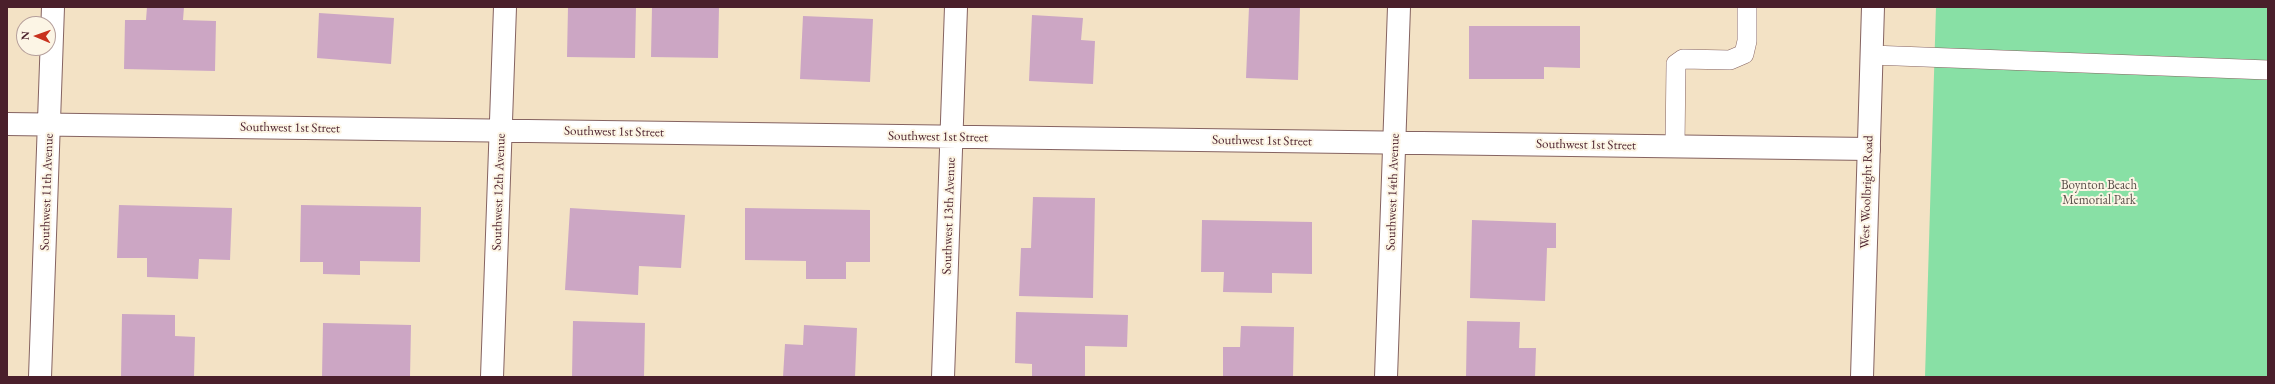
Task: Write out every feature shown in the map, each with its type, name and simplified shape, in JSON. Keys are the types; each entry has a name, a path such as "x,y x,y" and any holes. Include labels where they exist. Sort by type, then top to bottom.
{"street":[{"name":"Southwest 11th Avenue","path":"40,377 53,7"},
{"name":"Southwest 12th Avenue","path":"492,377 505,7"},
{"name":"Southwest 13th Avenue","path":"942,377 956,7"},
{"name":"Southwest 14th Avenue","path":"1386,377 1399,7"},
{"name":"West Woolbright Road","path":"1862,377 1873,7"},
{"name":"Southwest 1st Street","path":"7,124 1869,149"}],"lane":[{"path":"1675,146 1676,64 1683,58 1730,60 1744,54 1747,41 1747,7"},
{"path":"1871,55 2268,70"}],"green space":[{"name":"Boynton Beach Memorial Park","path":"1936,7 2268,7 2268,377 1925,377"}],"building":[{"path":"147,7 184,7 183,20 216,21 215,71 124,69 125,20 146,20"},
{"path":"568,7 636,7 635,58 567,57"},
{"path":"652,7 719,7 718,58 651,57"},
{"path":"1249,7 1300,7 1298,80 1246,78"},
{"path":"319,13 394,18 391,64 317,58"},
{"path":"1032,15 1083,18 1081,40 1095,41 1093,84 1029,81"},
{"path":"803,16 873,19 870,82 800,79"},
{"path":"1469,26 1580,26 1580,68 1544,67 1544,79 1469,79"},
{"path":"1033,197 1095,198 1093,298 1019,296 1021,248 1031,248"},
{"path":"119,205 232,208 230,260 199,259 198,279 147,277 147,258 117,258"},
{"path":"301,205 421,207 420,262 360,261 360,275 323,274 323,262 300,262"},
{"path":"570,208 685,215 681,268 639,266 638,295 565,290"},
{"path":"745,208 870,210 870,262 846,262 846,279 806,279 806,261 745,260"},
{"path":"1202,220 1312,222 1312,274 1272,273 1272,293 1223,292 1224,272 1201,272"},
{"path":"1472,220 1556,223 1556,248 1547,248 1545,301 1470,298"},
{"path":"1016,312 1128,315 1127,347 1085,346 1085,377 1032,377 1032,364 1015,363"},
{"path":"122,314 175,315 175,336 195,337 194,377 121,377"},
{"path":"573,321 645,323 644,377 572,377"},
{"path":"1467,321 1520,322 1519,348 1536,348 1535,377 1466,377"},
{"path":"323,323 411,325 410,377 322,377"},
{"path":"804,325 857,328 855,377 783,377 785,344 803,345"},
{"path":"1241,326 1294,327 1293,377 1223,377 1223,347 1240,347"}]}
